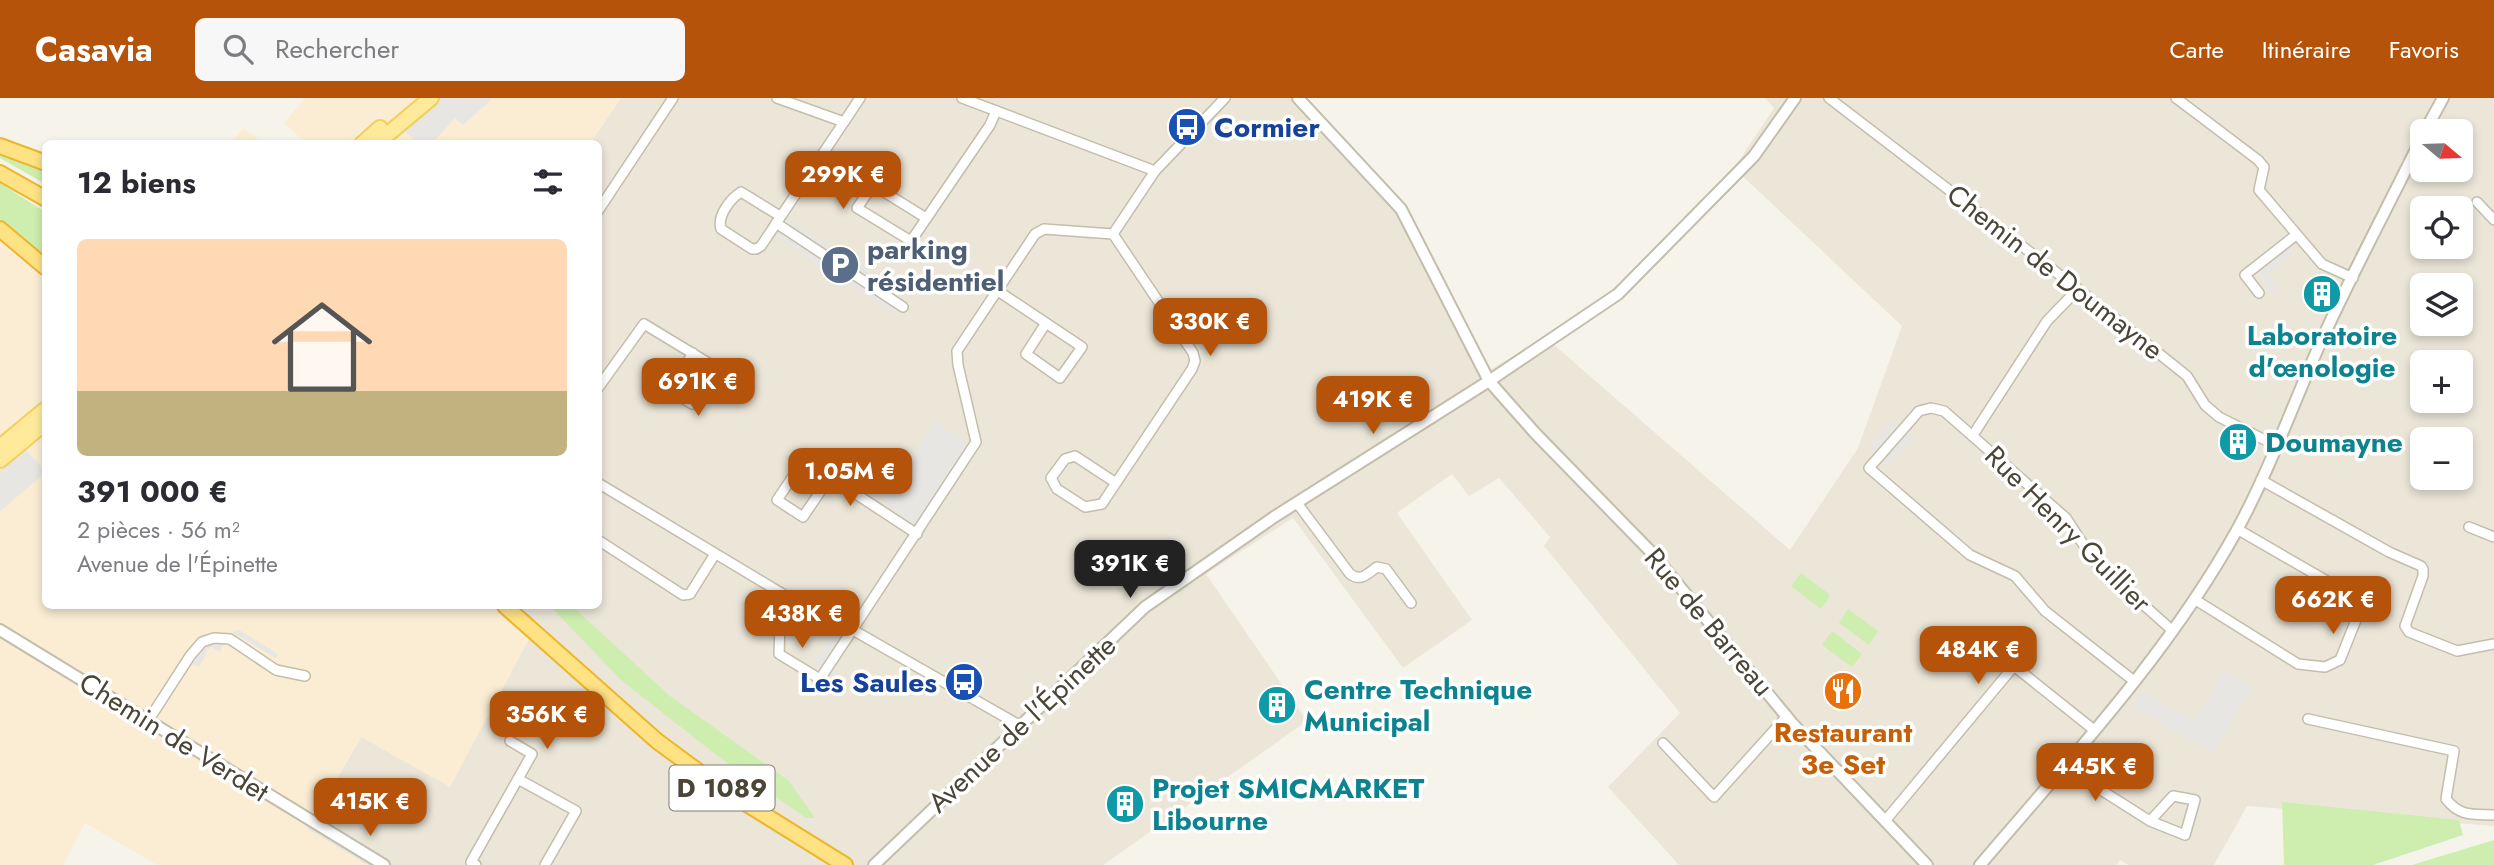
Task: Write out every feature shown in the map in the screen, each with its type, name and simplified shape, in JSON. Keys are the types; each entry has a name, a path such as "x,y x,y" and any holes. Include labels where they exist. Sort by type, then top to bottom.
{"highway":[{"path":"0,146 42,162"},
{"path":"0,173 42,197"},
{"path":"0,229 42,265"},
{"path":"508,609 610,697"},
{"name":"D 1089","path":"523,609 657,741 718,786 845,865"}],"main road":[{"path":"367,140 416,98"},
{"path":"381,140 431,98"},
{"path":"0,447 42,412"},
{"path":"0,460 42,425"}],"street":[{"path":"602,205 673,98"},
{"path":"777,98 844,122"},
{"path":"860,98 778,219 761,246 756,249 741,242 719,225 719,220 734,197 741,192 778,219 903,307"},
{"path":"962,98 1155,171"},
{"path":"1113,234 1155,171 1224,98"},
{"name":"Rue de Barreau","path":"1298,98 1401,209 1489,381 1535,433 1652,553 1787,716 1927,865"},
{"name":"Avenue de l'Épinette","path":"875,863 1145,607 1297,503 1489,381 1618,294 1754,156 1795,98"},
{"name":"Chemin de Doumayne","path":"1829,98 2187,376 2205,405 2219,416 2277,446"},
{"path":"2176,98 2258,160 2264,167 2259,190 2322,264 2353,278"},
{"path":"2432,119 2443,98"},
{"path":"926,218 873,184 858,208 911,242 990,125 996,111"},
{"path":"1980,865 2068,762 2173,631 2238,529 2319,346 2410,162"},
{"path":"2477,202 2494,220"},
{"path":"781,593 779,654 820,679 976,442 957,351 1035,234 1044,229 1113,234"},
{"path":"1113,234 1193,353 1195,361 1192,369 1116,483 1102,504 1085,507 1057,489 1051,478 1065,459 1075,456 1116,483"},
{"path":"2259,293 2245,275 2296,235"},
{"name":"Rue Henry Guillier","path":"2078,289 2047,321 1973,435 2066,518 2094,561 2173,631"},
{"path":"998,291 1046,323 1082,347 1060,378 1026,354 1046,323"},
{"path":"602,382 644,324 693,353 715,367 716,373 698,402 692,404 674,393 675,381 693,353"},
{"path":"1973,435 1944,411 1931,408 1919,411 1869,468 1970,555 2015,576 2045,611 2134,681"},
{"path":"830,477 803,517 777,500 804,460 830,477 916,534"},
{"path":"2261,480 2389,552 2421,566 2423,576 2405,626 2409,632 2457,651 2494,644"},
{"path":"602,485 781,593 1019,725"},
{"path":"1297,503 1350,574 1363,578 1377,567 1386,569 1411,603"},
{"path":"2469,527 2494,537"},
{"path":"2194,599 2298,664 2325,667 2340,660 2358,615 2354,600 2238,529"},
{"path":"602,543 683,595 690,594 716,554"},
{"name":"Chemin de Verdet","path":"0,630 384,865"},
{"path":"148,721 202,642 214,638 229,639 276,670 305,676"},
{"path":"1885,821 2014,666 2094,730"},
{"path":"1663,743 1714,797 1787,716"},
{"path":"2308,719 2454,751 2446,799 2454,808 2466,814 2494,814"},
{"path":"475,865 471,862 533,754 510,741"},
{"path":"2068,762 2071,771 2150,821 2185,835 2195,800 2173,796 2150,821"},
{"path":"518,779 576,811 545,865"}],"shaded area":[{"path":"305,98 621,98 592,140 303,140 284,123"},
{"path":"440,98 493,98 463,125 455,118 435,140 415,140 403,130"},
{"path":"621,98 1304,98 1401,201 1490,370 1545,337 1790,550 1858,448 1902,326 1734,168 1774,108 1765,98 2494,98 2494,826 2247,806 2214,865 2128,865 2120,860 2117,865 1679,865 1608,787 1680,713 1544,546 1550,537 1499,478 1469,496 1452,474 1397,513 1472,620 1403,668 1293,518 1206,574 1307,721 1103,865 367,865 307,829 362,736 508,609 602,609 602,140 592,140"},
{"path":"243,128 259,140 233,140"},
{"path":"0,190 42,213 42,609 514,609 535,628 450,787 361,737 307,829 367,865 157,865 85,823 63,865 0,865"},
{"name":"parking résidentiel","path":"787,218 905,295 893,313 775,236"},
{"path":"2285,244 2293,253 2269,274 2278,290 2272,295 2253,269"},
{"path":"696,361 712,372 696,398 679,387"},
{"path":"1891,419 1913,438 1887,467 1869,447"},
{"path":"935,422 969,443 917,526 883,503"},
{"path":"26,450 42,467 42,476 0,511 0,471"},
{"path":"788,608 796,609 792,643 784,642"},
{"path":"239,630 279,655 275,658 232,632"},
{"path":"831,635 838,639 820,668 813,663"},
{"path":"223,643 220,652 211,647 200,666 192,665 211,644"},
{"path":"2225,670 2252,687 2214,753 2133,707 2142,692 2195,722"}],"green space":[{"path":"0,150 42,168 42,182 0,158"},
{"path":"0,183 42,210 42,255 0,219"},
{"path":"1801,573 1830,595 1821,609 1791,586"},
{"path":"553,609 575,609 670,696 789,781 815,818 806,818 719,757 621,680"},
{"path":"1848,609 1878,631 1869,645 1839,623"},
{"path":"1832,631 1862,654 1852,667 1822,645"},
{"path":"2282,802 2459,820 2463,835 2373,865 2284,865"},
{"path":"2494,840 2494,865 2412,865"}],"place":[{"name":"Cormier","path":"1187,127"},
{"name":"parking résidentiel","path":"840,265"},
{"name":"Laboratoire d'œnologie","path":"2322,294"},
{"name":"Doumayne","path":"2238,442"},
{"name":"Les Saules","path":"964,682"},
{"name":"Restaurant 3e Set","path":"1843,691"},
{"name":"Centre Technique Municipal","path":"1277,705"},
{"name":"Projet SMICMARKET Libourne","path":"1125,804"}]}
